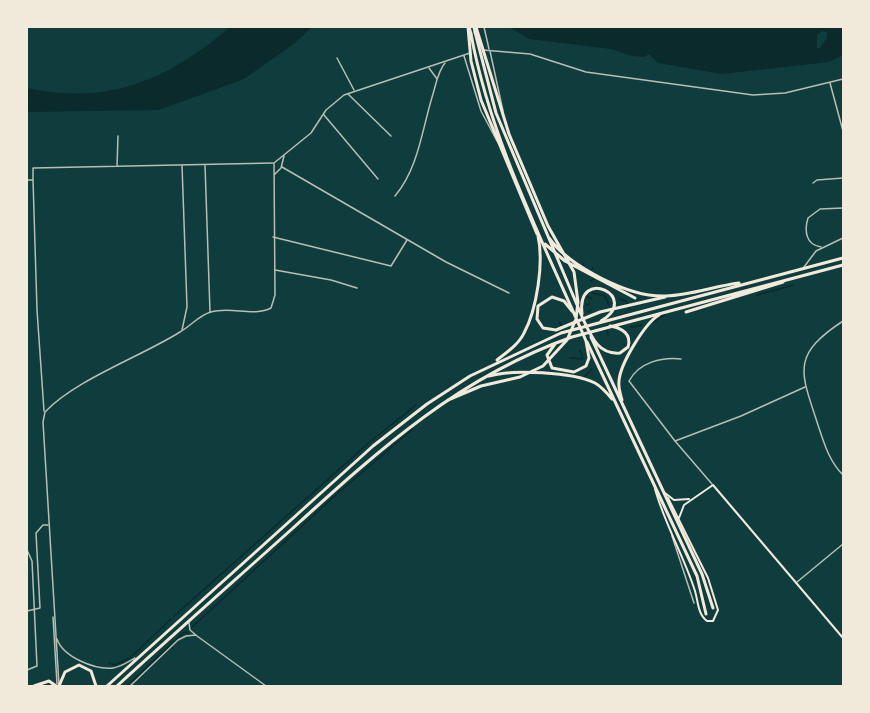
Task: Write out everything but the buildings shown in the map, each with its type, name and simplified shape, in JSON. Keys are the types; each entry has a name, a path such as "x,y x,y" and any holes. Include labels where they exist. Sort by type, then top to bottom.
{"main road":[{"path":"468,27 471,44"},
{"path":"468,27 476,84 491,127 537,234 557,256 599,277 649,296 669,296"},
{"path":"475,27 479,42"},
{"path":"432,408 470,389 518,378 543,366 564,345 576,319 578,294 570,262 548,226 509,134 475,27"},
{"path":"473,60 506,155 534,223 616,406 697,576 706,614"},
{"path":"484,60 490,94 542,225 658,483 702,574 713,609"},
{"path":"490,365 520,339 527,327 540,266 539,240 534,223"},
{"path":"542,225 565,256 634,298"},
{"path":"107,686 394,428 455,385 490,365 570,330 843,258"},
{"path":"117,686 377,451 432,408 470,384 556,342 667,310 843,265"},
{"path":"686,312 747,295 790,278"},
{"path":"577,320 567,304 558,298 549,298 540,304 536,316 540,326 553,331 600,312 669,296 750,282"},
{"path":"583,319 581,303 584,296 591,290 600,288 610,292 615,304 612,313 599,321"},
{"path":"625,410 618,386 622,370 648,323 667,310"},
{"path":"591,336 606,353 625,351 629,343 626,333 618,327 609,326"},
{"path":"556,342 547,355 547,363 555,370 574,372 582,370 588,364 586,341"},
{"path":"478,380 519,371 585,380 604,390 616,406"},
{"path":"653,485 695,590 701,615 707,621 713,621 718,610 711,586 680,521 658,483"},
{"path":"680,521 682,507 713,485 843,638"},
{"path":"665,493 674,500 692,498"},
{"path":"34,686 46,681 57,686 63,674 76,665 91,671 96,686"}],"street":[{"path":"484,27 507,141"},
{"path":"57,686 42,422 45,412 82,385 182,331 210,312 269,309 275,296 273,175 275,164 312,132 323,114 347,93 489,50 530,54 586,72 753,95 774,95 843,79"},
{"path":"492,60 494,54 502,51"},
{"path":"464,56 485,122 506,155"},
{"path":"338,58 354,90"},
{"path":"395,196 405,184 413,166 440,70 445,63"},
{"path":"438,66 440,70"},
{"path":"429,68 437,80"},
{"path":"830,83 843,131"},
{"path":"347,93 391,136"},
{"path":"323,114 378,179"},
{"path":"117,166 118,136"},
{"path":"273,175 280,167 285,155"},
{"path":"205,164 210,312"},
{"path":"275,164 280,167"},
{"path":"45,412 42,405 37,310 33,168 275,164 509,293"},
{"path":"182,165 187,307 182,331"},
{"path":"813,183 817,180 843,178"},
{"path":"27,180 33,180"},
{"path":"816,249 807,235 807,222 810,214 820,209 843,208"},
{"path":"273,237 391,266 408,239"},
{"path":"801,269 816,249 843,238"},
{"path":"811,257 812,262 818,264"},
{"path":"274,270 331,280 357,288"},
{"path":"843,321 811,349 804,365 805,387 831,460 843,475"},
{"path":"681,359 658,359 648,364 629,381 675,441 713,485"},
{"path":"675,441 741,416 805,387"},
{"path":"27,611 40,608 36,533 43,525 48,525"},
{"path":"672,536 694,603"},
{"path":"796,583 843,544"},
{"path":"27,550 32,561 37,666 27,670"},
{"path":"53,608 57,686"},
{"path":"189,621 189,627 197,636 266,686"},
{"path":"56,636 64,652 106,668 121,666 146,651"},
{"path":"130,686 178,640 186,636 197,636"},
{"path":"46,681 53,678 56,671"}],"water":[{"path":"230,27 312,27 295,43 244,79 159,110 27,112 27,88 57,93 85,93 136,84 184,61"},
{"path":"509,27 843,27 843,55 829,62 722,74 658,63 649,54 644,57 631,56 611,49 529,39","holes":["822,31 827,32 827,38 820,48 817,48 817,35"]}],"waterway":[{"path":"757,295 794,285"},
{"path":"592,293 605,296 609,305"},
{"path":"587,296 592,299"},
{"path":"620,299 626,301 630,309"},
{"path":"653,322 665,315"},
{"path":"559,322 562,326"},
{"path":"631,327 642,325"},
{"path":"607,330 608,335"},
{"path":"623,344 627,346"},
{"path":"570,358 583,359 580,350"},
{"path":"584,377 592,369"},
{"path":"174,616 371,441 416,405"},
{"path":"191,628 338,493 413,429"},
{"path":"109,663 115,665 130,658 171,619"},
{"path":"127,686 183,633 188,632"}]}
